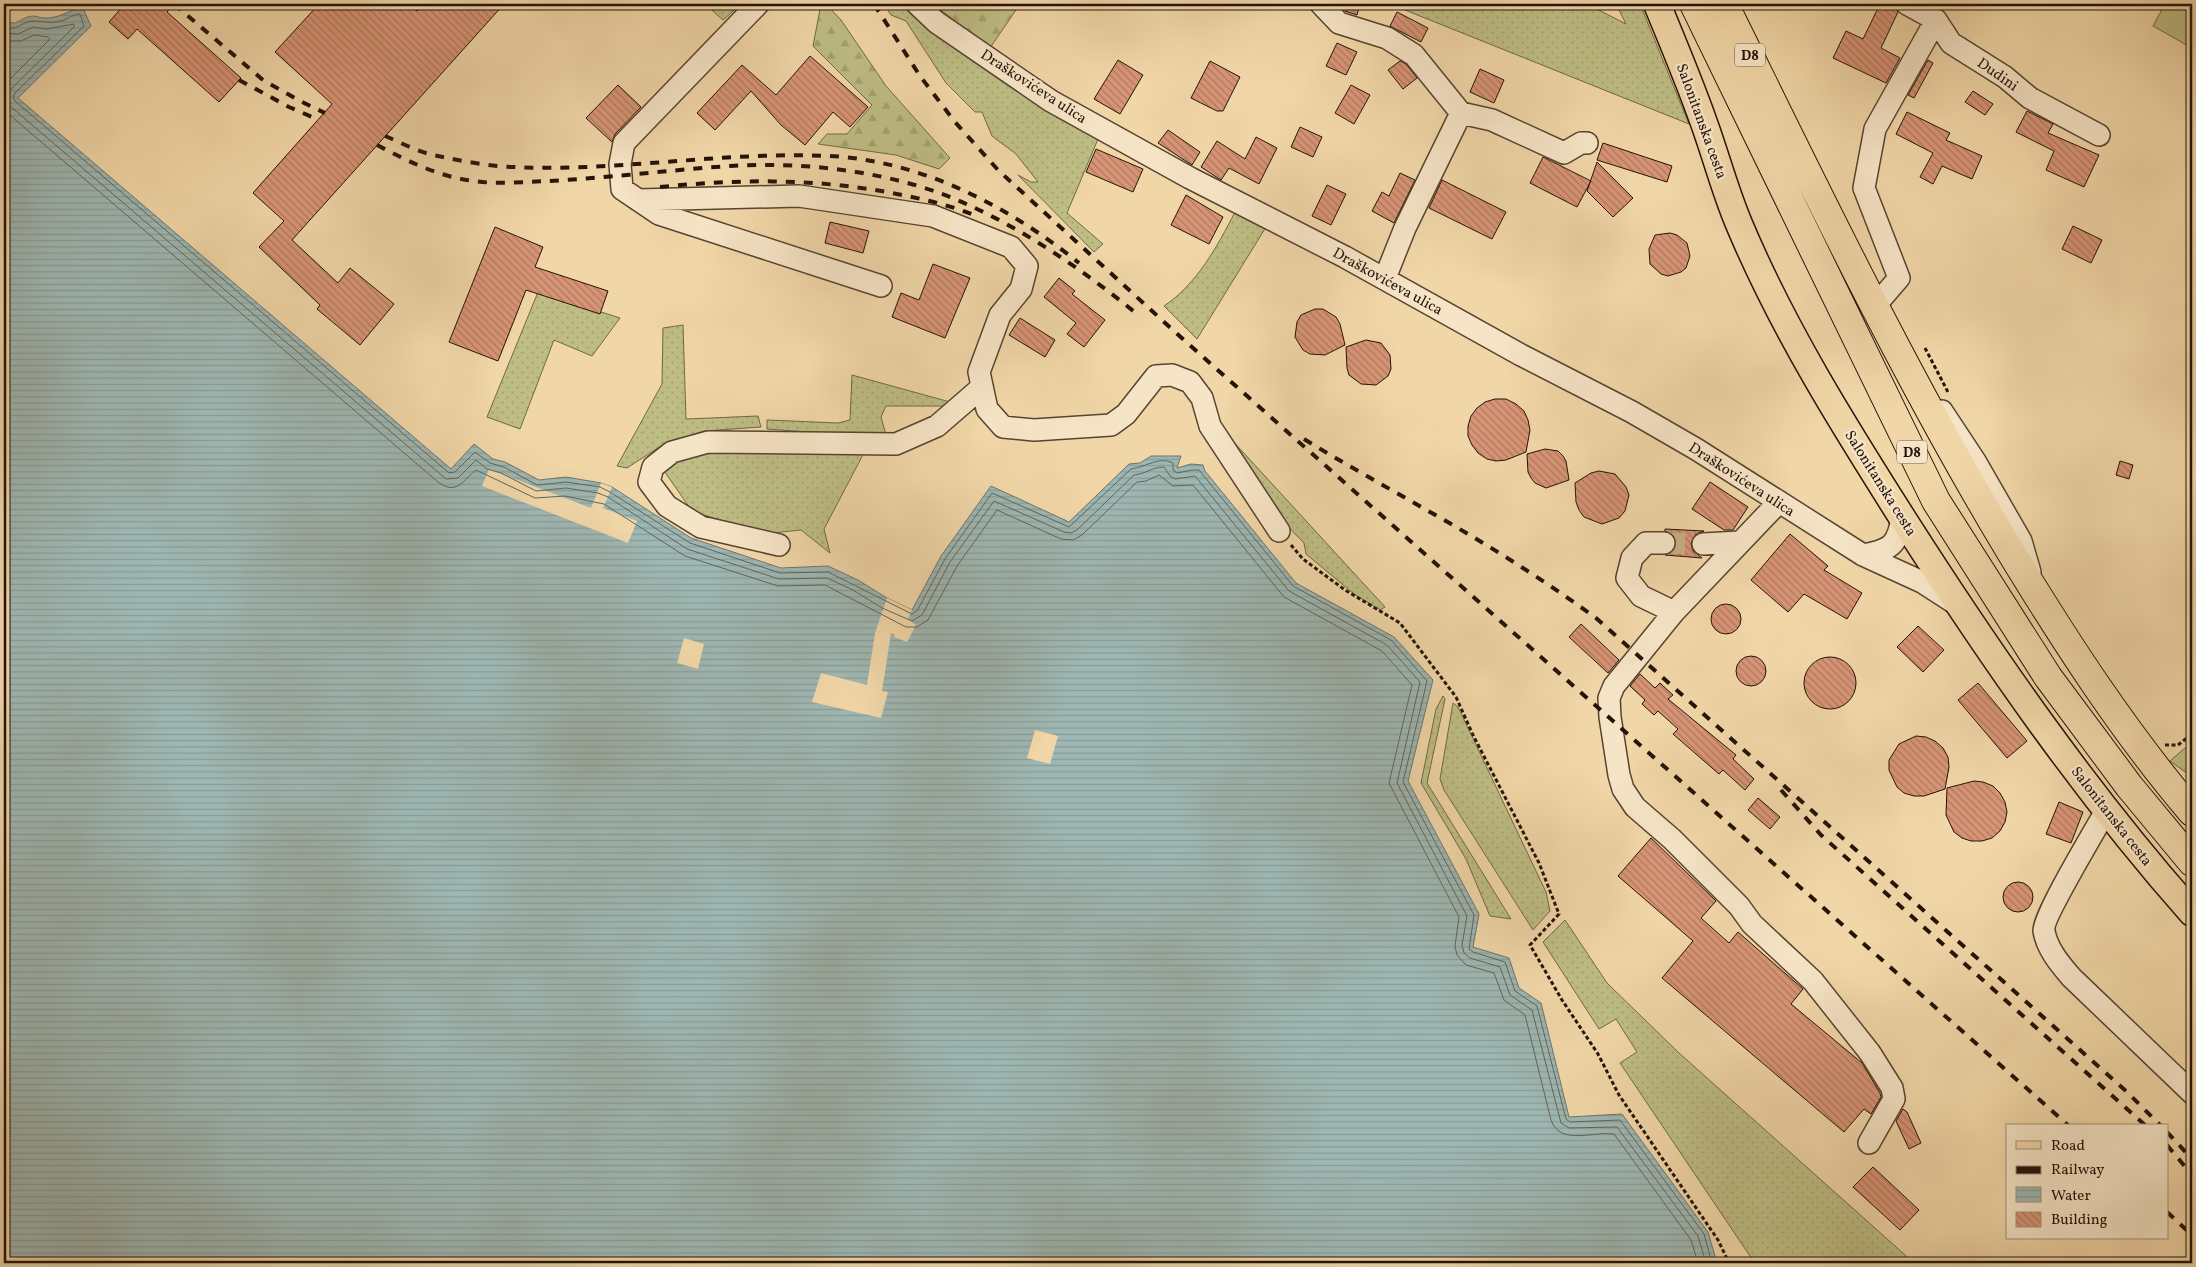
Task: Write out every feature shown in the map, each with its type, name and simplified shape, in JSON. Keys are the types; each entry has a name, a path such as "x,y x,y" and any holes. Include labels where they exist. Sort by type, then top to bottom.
{"highway":[{"name":"D8","path":"1694,4 1936,501 2048,677 2129,786 2192,862"},
{"name":"D8","path":"1724,4 1874,307 1967,480 2036,594 2102,696 2156,770 2192,812"}],"main road":[{"name":"Salonitanska cesta","path":"1657,4 1703,119 1739,223 1802,352 1849,433 1959,607 2050,737 2157,873 2192,913"}],"street":[{"path":"758,4 624,143 620,164 622,189 658,214 881,286"},
{"name":"Draškovićeva ulica","path":"917,4 936,22 1051,101 1190,178 1385,278 1521,355 1632,412 1696,449 1778,503 1863,555 1922,582 1959,607"},
{"path":"1321,4 1339,24 1387,38 1414,55 1461,113 1492,120 1564,153 1581,143 1587,143"},
{"name":"Dudini","path":"1907,4 1936,20 1950,43 2005,77 2030,98 2099,135"},
{"path":"1874,307 1899,278 1864,188 1875,129 1936,20"},
{"path":"1385,278 1405,228 1461,113"},
{"path":"638,200 799,196 933,216 1011,247 1028,266 1021,289 1000,315 979,372 987,408 1003,427 1034,430 1111,426 1126,414 1156,376 1172,374 1190,382 1202,398 1210,426 1279,531"},
{"path":"779,545 702,527 688,519 667,506 649,482 653,468 672,452 708,442 896,444 937,426 982,387"},
{"path":"1778,503 1674,612 1614,686 1609,698 1610,717 1623,789 1635,807 1672,839 1739,906 1752,924 1813,981 1870,1053 1892,1088 1894,1099 1868,1143"},
{"path":"1863,555 1883,551 1894,542 1900,532 1902,517"},
{"path":"1703,544 1740,542"},
{"path":"1664,543 1646,543 1632,558 1628,578 1641,596 1674,612"},
{"path":"2107,810 2053,908 2044,929 2048,944 2056,960 2071,977 2192,1093"}],"path":[{"path":"1279,531 1303,559 1344,590 1400,623 1456,696 1473,734 1539,863 1559,914 1530,945 1562,1000 1598,1054 1619,1095 1718,1240 1729,1263"},
{"path":"2178,745 2192,734"}],"green space":[{"path":"705,4 741,4 723,20"},
{"path":"821,4 826,4 841,20 886,86 950,158 939,169 896,155 818,144 827,134 847,134 872,105 813,46"},
{"path":"884,4 902,4 929,28 1009,86 1044,109 1098,139 1067,213 1103,244 1094,252 1018,175 1031,182 1038,182 1016,154 992,136 982,112 975,112 946,83 906,21 891,15"},
{"path":"933,4 1020,4 990,48"},
{"path":"1396,4 1587,4 1626,24 1616,4 1640,4 1689,124 1395,6"},
{"path":"2165,4 2192,4 2192,48 2153,26"},
{"path":"1235,212 1266,227 1197,339 1164,306 1176,297 1196,276 1221,238"},
{"path":"538,292 620,318 592,356 554,340 520,429 487,417"},
{"path":"683,325 686,419 758,416 761,427 704,431 664,444 627,468 617,466 662,384 663,328"},
{"path":"852,375 950,402 947,406 886,406 881,417 887,438 767,429 767,420 838,423 850,420"},
{"path":"1219,426 1385,607 1380,610 1354,594 1306,554 1304,543 1271,509"},
{"path":"708,446 866,449 824,529 830,553 801,530 762,534 692,511 662,468"},
{"path":"1443,696 1445,699 1427,783 1511,919 1490,916 1466,859 1421,783 1436,709"},
{"path":"1453,703 1458,707 1546,892 1550,911 1533,930 1444,790 1440,779"},
{"path":"2192,742 2192,777 2170,761"},
{"path":"1565,920 1607,983 1679,1053 1914,1263 1757,1263 1750,1256 1620,1063 1637,1052 1616,1019 1599,1029 1543,942"}],"water":[{"path":"82,6 91,26 18,98 451,469 474,444 493,459 505,462 539,480 566,477 601,483 612,487 691,538 781,568 828,566 858,580 887,598 912,610 941,556 991,486 1069,522 1129,464 1140,463 1151,456 1181,456 1177,468 1191,464 1203,465 1205,471 1296,583 1394,637 1433,680 1408,781 1479,914 1473,947 1509,958 1519,988 1541,1003 1569,1117 1622,1114 1708,1232 1717,1263 4,1263 4,20 16,23 33,16 49,18"}],"pier":[{"path":"489,469 591,508 601,483 612,487 603,508 637,521 628,543 482,486"},
{"path":"887,598 912,610 908,619 916,625 907,642 894,637 895,635 891,633 882,691 888,692 881,718 812,702 821,673 867,685 875,633"},
{"path":"684,638 704,644 698,669 677,663"},
{"path":"1035,730 1058,736 1050,764 1027,758"}],"building":[{"path":"125,4 174,4 167,12 241,78 219,102 137,29 128,39 109,22"},
{"path":"319,4 409,4 417,11 423,4 504,4 292,240 338,283 350,268 394,304 360,345 317,309 320,305 259,247 284,221 253,193 332,104 275,52"},
{"path":"1346,4 1360,4 1357,15 1345,11"},
{"path":"1880,4 1889,4 1895,7 1898,12 1881,48 1900,58 1886,83 1833,58 1846,31 1863,39"},
{"path":"1397,12 1428,28 1421,42 1390,26"},
{"path":"1337,43 1357,52 1346,75 1326,66"},
{"path":"810,56 868,107 850,127 833,112 805,145 781,125 751,91 715,130 697,113 742,65 776,95"},
{"path":"1118,60 1143,75 1120,114 1094,99"},
{"path":"1928,60 1933,63 1914,98 1908,95"},
{"path":"1210,61 1240,77 1223,111 1217,111 1191,98"},
{"path":"1400,61 1406,64 1417,78 1403,89 1388,70"},
{"path":"1480,69 1504,80 1494,103 1470,92"},
{"path":"618,85 641,107 615,134 612,142 586,118"},
{"path":"1351,85 1370,95 1354,124 1335,113"},
{"path":"1973,91 1993,104 1985,115 1965,102"},
{"path":"2027,111 2053,124 2048,133 2099,155 2084,187 2046,170 2054,151 2016,132"},
{"path":"1907,112 1950,133 1946,140 1982,156 1972,179 1942,166 1933,184 1920,177 1933,153 1896,134"},
{"path":"1300,127 1322,137 1313,157 1291,147"},
{"path":"1168,130 1200,152 1192,165 1158,143"},
{"path":"1256,137 1277,148 1259,184 1229,168 1221,180 1201,167 1217,141 1245,159"},
{"path":"1603,143 1672,166 1667,182 1597,160"},
{"path":"1096,149 1143,169 1133,192 1086,172"},
{"path":"1543,157 1591,181 1577,207 1530,183"},
{"path":"1597,162 1633,198 1613,217 1587,191"},
{"path":"1400,173 1415,180 1394,223 1372,211 1382,192 1389,196"},
{"path":"1442,180 1506,212 1492,239 1429,208"},
{"path":"1327,185 1346,194 1331,225 1312,216"},
{"path":"1186,195 1223,217 1209,244 1171,225"},
{"path":"830,222 869,231 863,253 825,243"},
{"path":"2073,226 2102,240 2091,263 2062,249"},
{"path":"495,227 543,247 535,267 608,291 600,314 526,290 498,361 449,342"},
{"path":"1670,233 1677,235 1687,243 1690,256 1686,268 1681,272 1668,276 1661,274 1650,264 1649,249 1655,235"},
{"path":"933,264 970,278 945,338 892,317 901,293 919,300"},
{"path":"1059,278 1075,291 1072,294 1105,320 1084,347 1067,334 1076,323 1044,297"},
{"path":"1315,309 1323,309 1336,317 1340,324 1345,345 1325,355 1310,354 1303,350 1295,337 1297,322 1301,315"},
{"path":"1020,318 1055,340 1045,357 1009,335"},
{"path":"1366,340 1381,343 1390,355 1391,369 1388,376 1376,385 1361,384 1349,375 1347,368 1346,347"},
{"path":"1495,399 1506,399 1524,411 1530,430 1526,452 1506,460 1496,461 1487,459 1478,453 1468,436 1471,416 1485,402"},
{"path":"1545,449 1558,451 1563,456 1566,461 1569,480 1546,488 1535,483 1531,478 1528,472 1527,454"},
{"path":"2120,461 2133,465 2129,479 2116,475"},
{"path":"1599,471 1615,474 1626,487 1629,495 1625,511 1619,518 1602,524 1584,517 1576,502 1575,483 1591,473"},
{"path":"1710,482 1748,507 1733,530 1724,530 1692,509"},
{"path":"1665,529 1704,531 1696,534 1691,544 1693,551 1702,558 1665,555 1675,550 1676,543 1675,536 1665,531"},
{"path":"1790,534 1828,566 1824,570 1862,593 1847,619 1804,594 1788,612 1751,580"},
{"path":"1726,604 1737,608 1741,619 1737,630 1726,634 1715,630 1711,619 1715,608"},
{"path":"1581,624 1619,660 1608,673 1569,637"},
{"path":"1918,626 1944,650 1923,672 1897,647"},
{"path":"1751,656 1762,660 1766,671 1762,682 1751,686 1740,682 1736,671 1740,660"},
{"path":"1825,657 1835,657 1849,664 1856,678 1856,688 1849,702 1835,709 1825,709 1815,705 1808,698 1804,688 1804,678 1808,668 1815,661"},
{"path":"1640,674 1655,688 1660,683 1673,695 1668,699 1736,755 1733,759 1754,779 1745,790 1723,770 1719,774 1673,734 1678,729 1658,711 1654,715 1642,704 1645,700 1630,686"},
{"path":"1978,683 2027,741 2007,758 1958,700"},
{"path":"1916,736 1926,737 1935,741 1943,748 1948,757 1949,767 1945,789 1924,796 1904,793 1897,787 1889,770 1889,760 1899,744"},
{"path":"1974,781 1993,786 2005,802 2007,812 2005,822 2000,831 1992,838 1982,841 1971,841 1962,838 1954,832 1946,815 1947,788"},
{"path":"1758,798 1780,817 1770,829 1748,810"},
{"path":"2059,802 2083,812 2071,843 2046,834"},
{"path":"1651,838 1716,901 1701,918 1729,943 1738,932 1803,989 1791,1004 1862,1063 1881,1097 1871,1114 1864,1109 1844,1132 1662,978 1693,941 1618,876"},
{"path":"2018,882 2029,886 2033,897 2029,908 2018,912 2007,908 2003,897 2007,886"},
{"path":"1903,1109 1907,1112 1921,1143 1909,1149 1896,1121"},
{"path":"1873,1167 1919,1210 1900,1230 1853,1187"}],"tunnel":[{"path":"1664,543 1703,544"}],"railway":[{"path":"174,4 263,80 325,113"},
{"path":"874,4 920,76 955,122 998,170 1175,332 2067,1124"},
{"path":"239,80 289,107 319,120"},
{"path":"385,136 431,155 494,166 513,167 592,167 790,155 830,156 864,160 898,167 962,190 993,205 1023,223 1079,263"},
{"path":"377,145 432,171 477,182 571,180 756,165 807,166 884,177 934,191 988,214 1041,244 1091,278 1137,314"},
{"path":"660,187 749,181 837,185 916,198 946,205 974,215"},
{"path":"1304,439 1489,547 1533,574 1596,618 2126,1091 2159,1124"},
{"path":"1781,790 1821,835 2144,1124"},
{"path":"2168,1133 2192,1159"},
{"path":"2168,1146 2192,1175"},
{"path":"2168,1213 2192,1235"}]}
